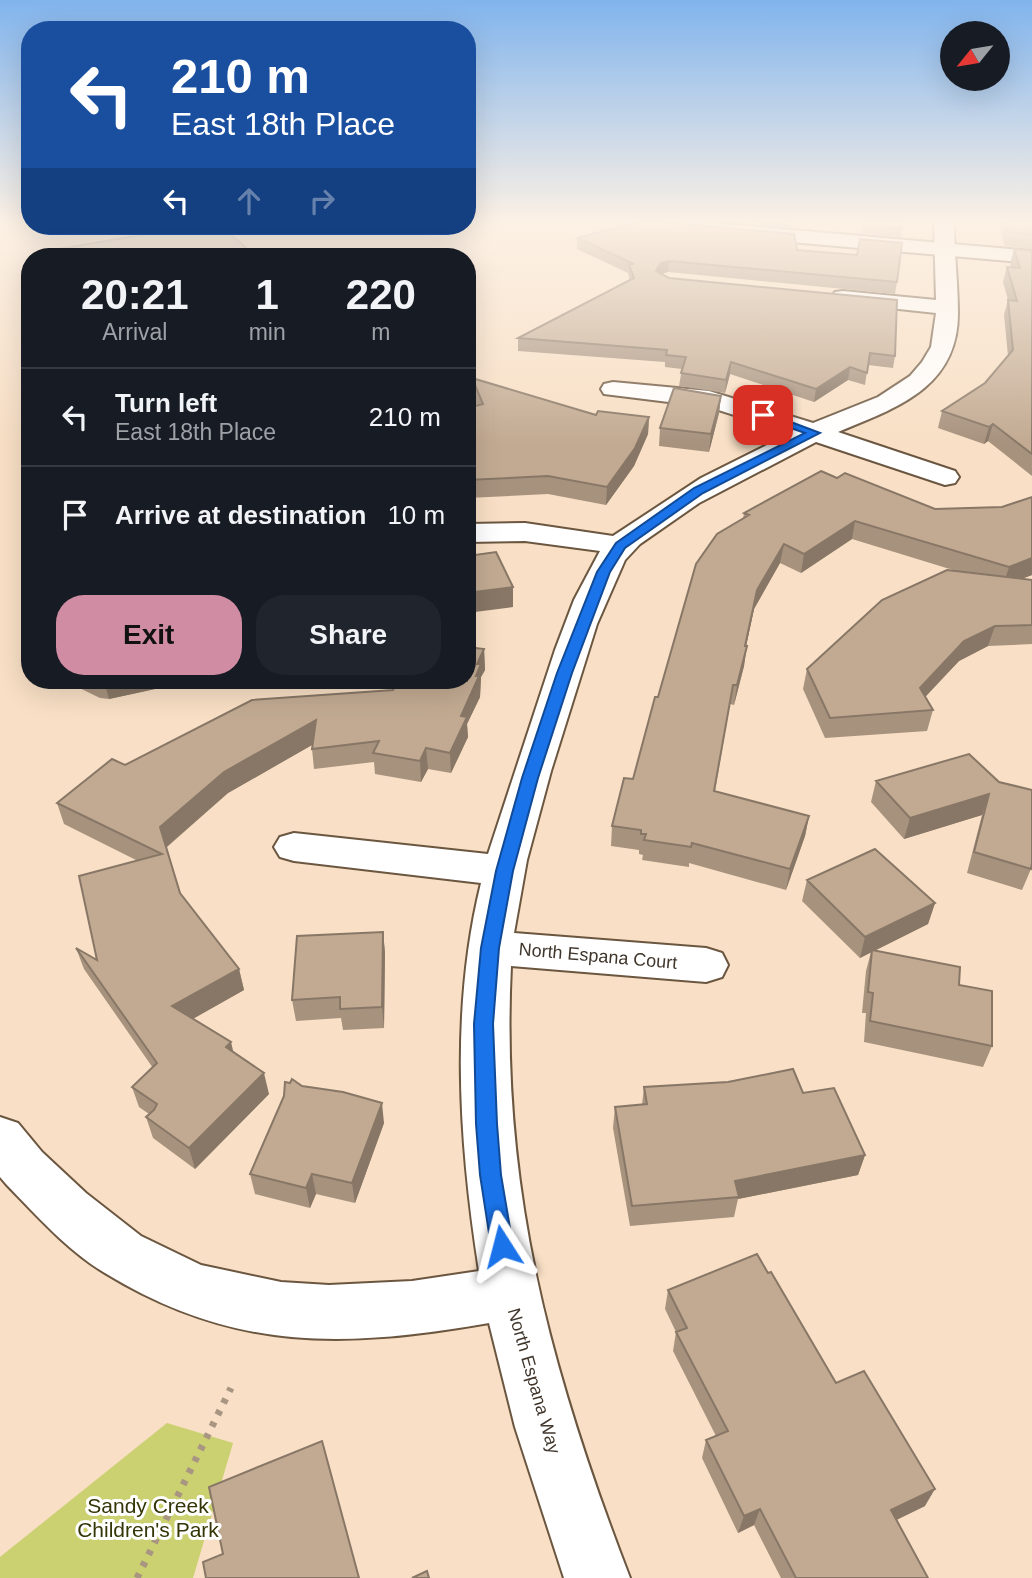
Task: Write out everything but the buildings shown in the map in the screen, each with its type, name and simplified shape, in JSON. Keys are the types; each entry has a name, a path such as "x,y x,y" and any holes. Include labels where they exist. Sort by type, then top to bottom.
{"street":[{"path":"821,296 945,307"},
{"name":"North Espana Way","path":"597,1578 550,1440 510,1293 491,1175 484,1099 484,1024 490,948 504,871 530,778 565,673 603,572 620,546 698,491 869,409 918,382 933,364 943,345 945,296"},
{"path":"613,389 709,399 945,477"},
{"path":"476,532 499,530 542,532 620,546"},
{"path":"294,847 504,871"},
{"name":"North Espana Court","path":"490,948 706,965"},
{"path":"0,1139 58,1202 122,1254 195,1291 281,1310 329,1313 412,1309 510,1293"}],"path":[{"path":"137,1578 231,1388"}],"green space":[{"name":"Sandy Creek Children's Park","path":"167,1423 233,1443 193,1578 0,1578 0,1557"}],"route":[{"path":"502,1246 486,1124 484,1024 490,948 504,871 530,778 603,572 620,546 667,510 698,491 815,433 763,415"}]}
